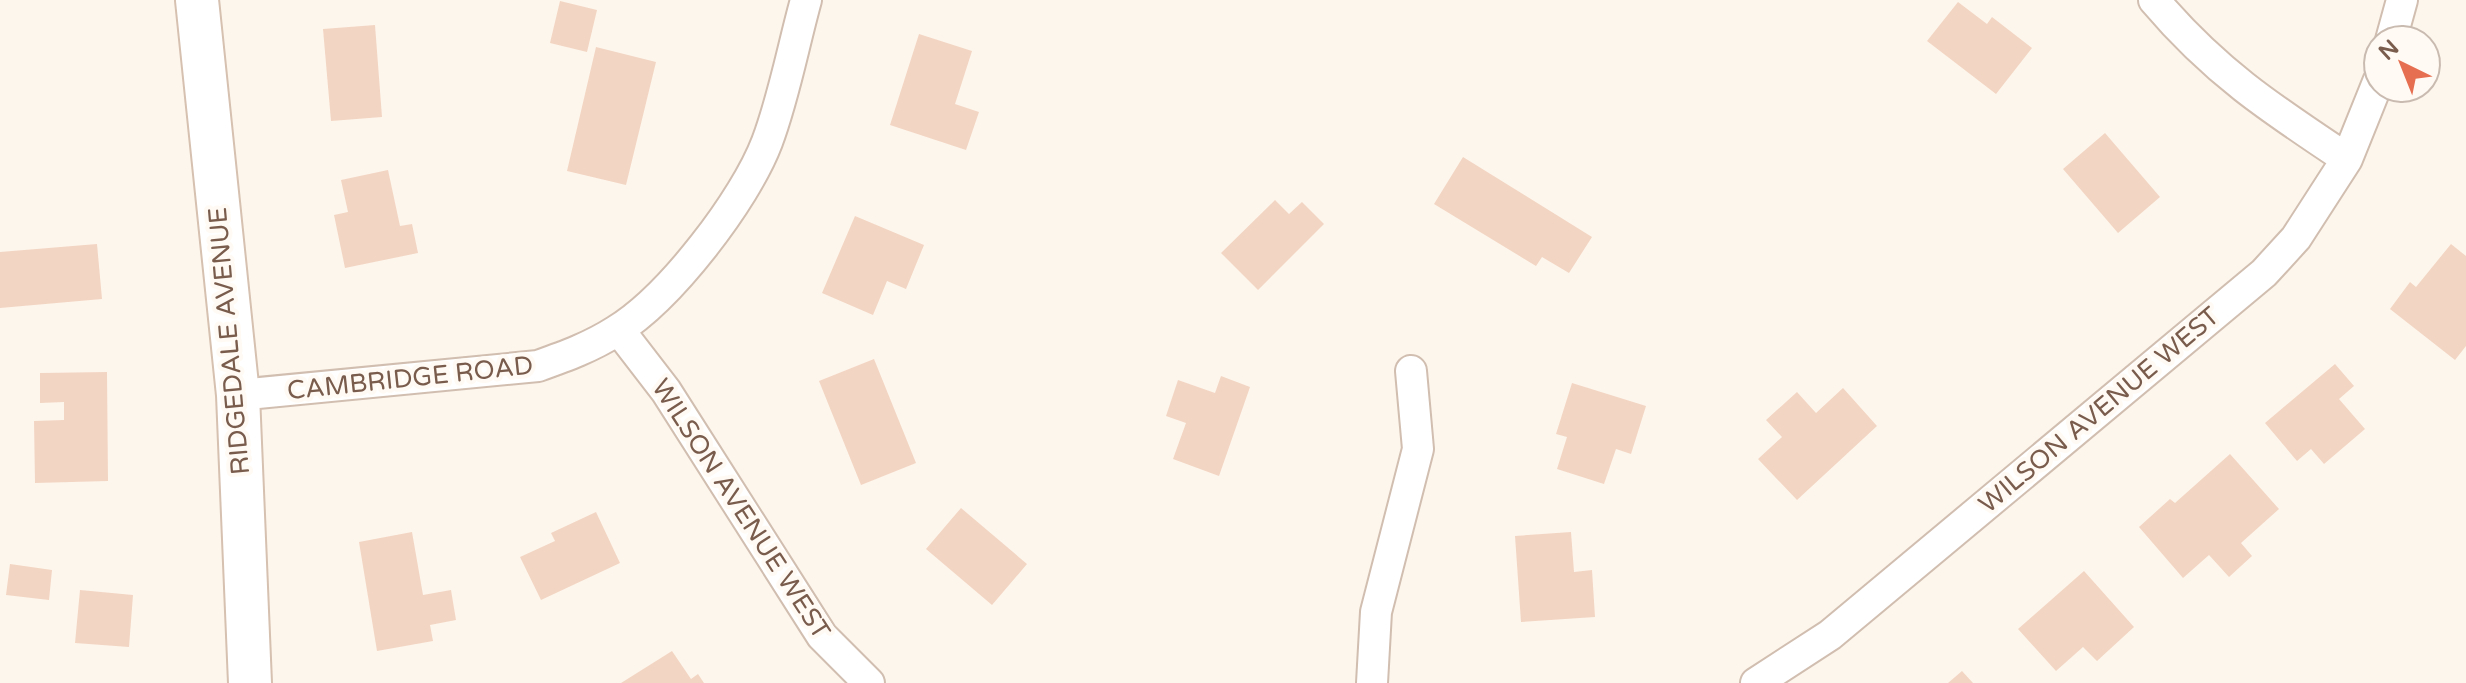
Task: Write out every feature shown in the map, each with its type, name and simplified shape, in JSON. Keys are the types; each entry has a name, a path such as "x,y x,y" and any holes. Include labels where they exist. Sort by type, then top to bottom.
{"main road":[{"name":"RIDGEDALE AVENUE","path":"197,0 238,395 250,683"}],"street":[{"name":"CAMBRIDGE ROAD","path":"238,395 538,366 583,350 619,330 665,288 736,203 768,138 806,0"},
{"path":"2154,0 2190,42 2252,97 2347,159"},
{"path":"2395,24 2402,0"},
{"name":"WILSON AVENUE WEST","path":"1756,683 1830,635 2264,273 2296,238 2347,159 2369,104"},
{"name":"WILSON AVENUE WEST","path":"619,330 674,404 822,636 869,683"},
{"path":"1372,683 1376,612 1418,449 1411,371"}],"building":[{"path":"560,1 597,10 587,52 550,43"},
{"path":"1958,2 1987,24 1992,17 2032,48 1996,94 1927,41"},
{"path":"375,25 382,117 331,121 323,29"},
{"path":"919,34 972,51 955,104 979,112 966,150 890,125"},
{"path":"596,47 656,62 626,185 567,171"},
{"path":"2105,133 2160,197 2118,233 2063,169"},
{"path":"1463,157 1592,237 1569,273 1542,257 1536,266 1434,204"},
{"path":"388,170 400,226 412,224 418,253 345,268 334,215 348,212 341,180"},
{"path":"1275,200 1289,214 1302,202 1324,224 1258,290 1221,253"},
{"path":"855,216 924,245 906,289 887,281 873,315 822,293"},
{"path":"97,244 102,299 0,308 0,252"},
{"path":"2451,244 2466,256 2466,346 2455,360 2390,309 2410,282 2416,287"},
{"path":"874,359 916,463 861,485 819,381"},
{"path":"2335,364 2354,386 2339,399 2365,429 2324,464 2311,449 2297,461 2265,423"},
{"path":"107,372 108,481 35,483 34,421 64,420 64,402 40,403 40,373"},
{"path":"1221,376 1250,387 1219,476 1173,459 1186,423 1166,416 1178,380 1215,393"},
{"path":"1572,383 1646,406 1631,454 1616,449 1604,484 1557,469 1567,437 1556,434"},
{"path":"1843,388 1877,426 1797,500 1758,459 1782,437 1766,420 1797,392 1816,413"},
{"path":"2230,454 2279,509 2241,543 2252,556 2229,577 2209,555 2183,578 2139,527 2170,499 2175,503"},
{"path":"961,508 1027,564 992,605 926,549"},
{"path":"596,512 620,563 541,600 520,557 555,541 551,533"},
{"path":"412,532 423,595 451,590 456,620 430,625 433,641 377,651 359,542"},
{"path":"1571,532 1574,572 1592,570 1595,617 1521,622 1515,536"},
{"path":"10,564 52,570 49,600 6,595"},
{"path":"2084,571 2134,627 2097,661 2083,647 2056,671 2018,629"},
{"path":"80,590 133,595 129,647 75,643"},
{"path":"672,651 691,679 698,674 704,683 621,683"},
{"path":"1962,671 1973,683 1948,683"}]}
